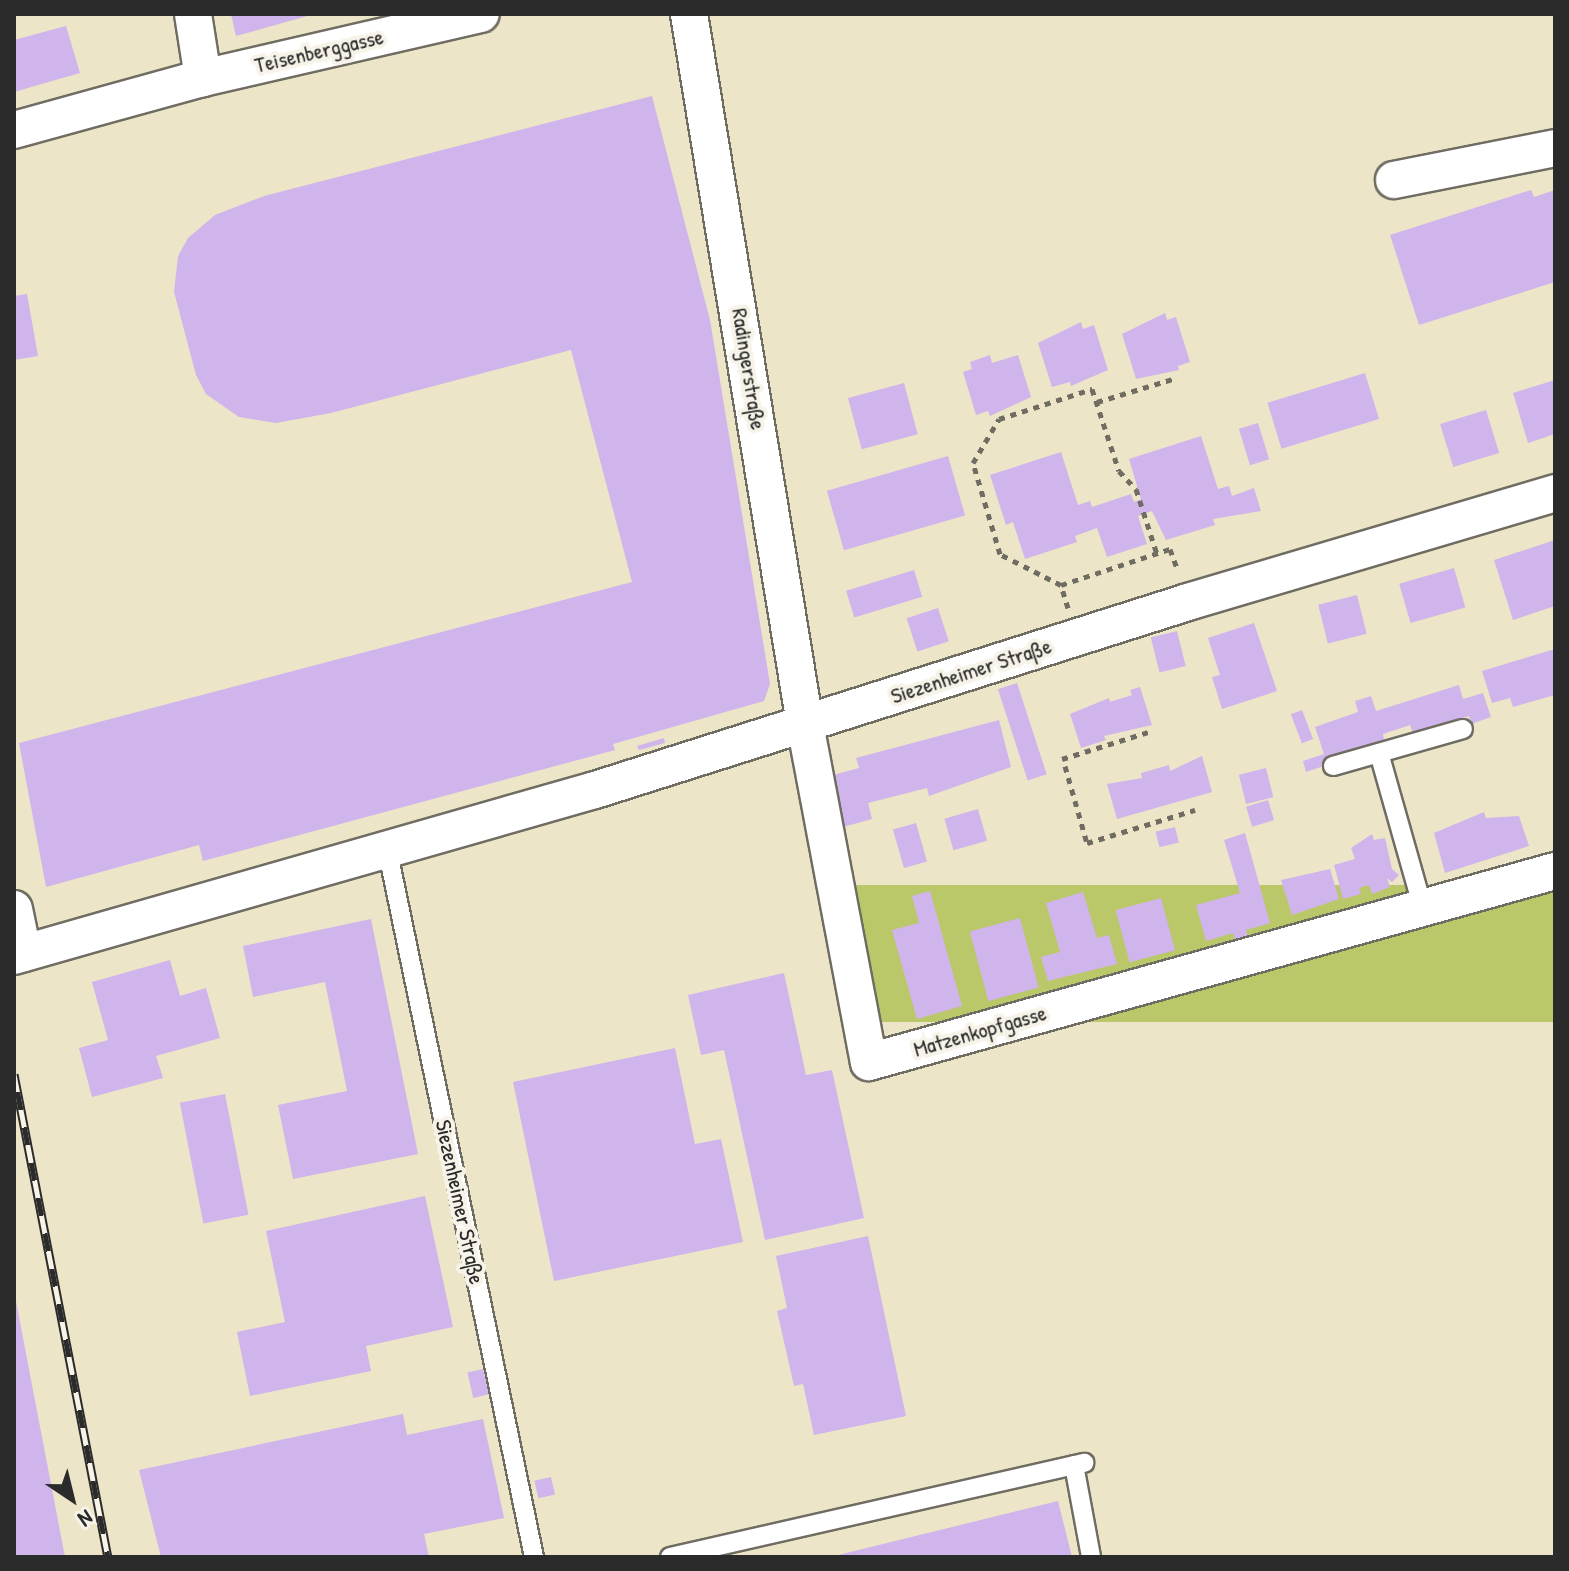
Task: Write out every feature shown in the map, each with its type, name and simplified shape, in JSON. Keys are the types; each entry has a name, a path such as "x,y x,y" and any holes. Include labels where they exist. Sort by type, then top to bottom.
{"street":[{"path":"193,14 203,78"},
{"name":"Teisenberggasse","path":"14,130 203,78 481,14"},
{"name":"Radingerstraße","path":"689,14 805,724"},
{"path":"1394,180 1555,148"},
{"name":"Siezenheimer Straße","path":"19,954 805,724 1188,602 1555,493"},
{"name":"Matzenkopfgasse","path":"805,724 869,1062 1555,871"},
{"path":"14,909 19,954"}],"lane":[{"path":"1333,766 1463,729"},
{"path":"1379,753 1423,908"},
{"name":"Siezenheimer Straße","path":"387,848 534,1557"},
{"path":"670,1557 1079,1464 1091,1557"}],"path":[{"path":"1097,402 1176,378"},
{"path":"1157,554 1136,489 1119,471 1092,389 999,419 973,463 1000,554 1061,585 1157,554 1170,549 1188,602"},
{"path":"1061,585 1078,637"},
{"path":"1148,732 1064,762 1087,843 1195,810"}],"green space":[{"path":"852,885 1555,885 1555,1022 852,1022"}],"building":[{"path":"231,14 311,14 311,15 236,36"},
{"path":"66,26 80,73 14,92 14,40"},
{"path":"652,96 710,320 770,684 764,701 613,744 615,750 203,861 199,845 46,887 19,743 632,582 571,350 331,413 276,423 239,417 206,394 196,375 174,292 178,256 188,238 215,215 264,196"},
{"path":"1531,190 1534,197 1555,190 1555,282 1419,325 1390,235"},
{"path":"27,294 38,356 14,360 14,296"},
{"path":"1165,313 1167,320 1176,317 1190,362 1178,366 1179,370 1136,379 1122,334"},
{"path":"1081,322 1083,329 1094,325 1108,370 1071,386 1070,382 1052,387 1038,343"},
{"path":"990,355 992,363 1018,355 1031,397 990,416 988,411 976,415 963,372 972,369 970,362"},
{"path":"1365,373 1379,419 1281,449 1267,403"},
{"path":"1555,380 1555,434 1528,443 1513,393"},
{"path":"904,383 918,434 862,449 848,398"},
{"path":"1486,410 1499,453 1453,467 1440,424"},
{"path":"1258,423 1269,459 1250,465 1239,429"},
{"path":"1201,436 1218,489 1229,486 1232,496 1254,488 1261,511 1213,519 1215,525 1166,540 1152,511 1138,516 1147,544 1107,557 1097,528 1075,536 1077,542 1025,559 1013,522 1006,525 990,475 1061,452 1078,505 1090,501 1092,507 1131,494 1134,502 1141,499 1129,459"},
{"path":"948,456 965,516 844,550 827,491"},
{"path":"1555,540 1555,606 1513,620 1494,560"},
{"path":"1454,568 1465,607 1411,623 1399,584"},
{"path":"914,570 922,597 854,618 846,591"},
{"path":"1357,595 1367,634 1328,643 1318,605"},
{"path":"938,608 949,641 917,651 907,618"},
{"path":"1254,623 1277,691 1222,709 1212,677 1220,675 1208,638"},
{"path":"1177,631 1186,666 1160,672 1151,638"},
{"path":"1555,649 1555,695 1513,707 1510,698 1492,703 1482,671"},
{"path":"1017,683 1047,774 1028,780 998,689"},
{"path":"1459,685 1463,699 1483,693 1491,717 1471,724 1469,716 1413,733 1410,725 1383,734 1384,740 1325,759 1327,765 1306,772 1303,761 1324,754 1315,727 1358,712 1355,701 1371,696 1376,711"},
{"path":"1140,687 1152,725 1104,736 1106,740 1081,748 1070,714 1109,698 1110,702 1132,695 1130,690"},
{"path":"1302,710 1313,739 1302,743 1291,714"},
{"path":"999,720 1011,767 929,796 927,788 868,803 872,819 843,827 829,776 859,768 856,758"},
{"path":"664,738 665,743 639,750 637,746"},
{"path":"1202,756 1212,792 1117,819 1107,784 1142,778 1141,773 1169,765 1170,771"},
{"path":"1266,768 1273,797 1246,804 1239,775"},
{"path":"1268,800 1274,820 1252,827 1246,807"},
{"path":"978,809 987,841 953,850 944,819"},
{"path":"1484,812 1486,818 1519,816 1529,846 1445,873 1434,833"},
{"path":"916,823 927,861 904,868 893,830"},
{"path":"1175,827 1179,843 1159,847 1156,832"},
{"path":"1245,833 1270,923 1246,930 1248,937 1235,940 1233,933 1206,941 1196,905 1240,893 1224,840"},
{"path":"1372,834 1374,840 1385,838 1392,869 1399,875 1392,882 1387,878 1390,887 1372,894 1369,885 1359,888 1361,894 1343,899 1334,865 1355,859 1351,848"},
{"path":"1330,869 1339,899 1292,915 1281,880"},
{"path":"930,891 962,1006 917,1019 892,930 919,923 912,896"},
{"path":"1083,892 1097,938 1109,935 1117,964 1048,981 1041,957 1060,952 1046,903"},
{"path":"1161,898 1175,950 1130,962 1116,910"},
{"path":"1020,918 1039,988 988,1001 970,931"},
{"path":"371,919 418,1154 293,1179 278,1105 347,1091 325,982 253,997 243,946"},
{"path":"170,960 180,996 206,988 220,1038 156,1056 163,1078 92,1097 79,1048 108,1040 92,982"},
{"path":"784,973 806,1075 832,1070 864,1218 765,1240 724,1050 701,1055 688,995"},
{"path":"675,1048 695,1144 721,1139 743,1242 554,1281 513,1082"},
{"path":"225,1094 248,1215 203,1224 180,1103"},
{"path":"425,1196 453,1327 366,1346 371,1371 250,1396 237,1332 285,1322 266,1231"},
{"path":"868,1236 906,1416 814,1435 803,1384 794,1386 777,1311 787,1308 776,1256"},
{"path":"15,1296 65,1557 14,1557"},
{"path":"483,1369 489,1394 473,1398 467,1373"},
{"path":"403,1414 407,1435 483,1419 504,1518 424,1534 429,1557 161,1557 139,1470"},
{"path":"551,1477 555,1495 538,1498 534,1481"},
{"path":"1058,1501 1072,1557 834,1557 834,1556"}],"railway":[{"path":"14,1074 108,1557"}]}
